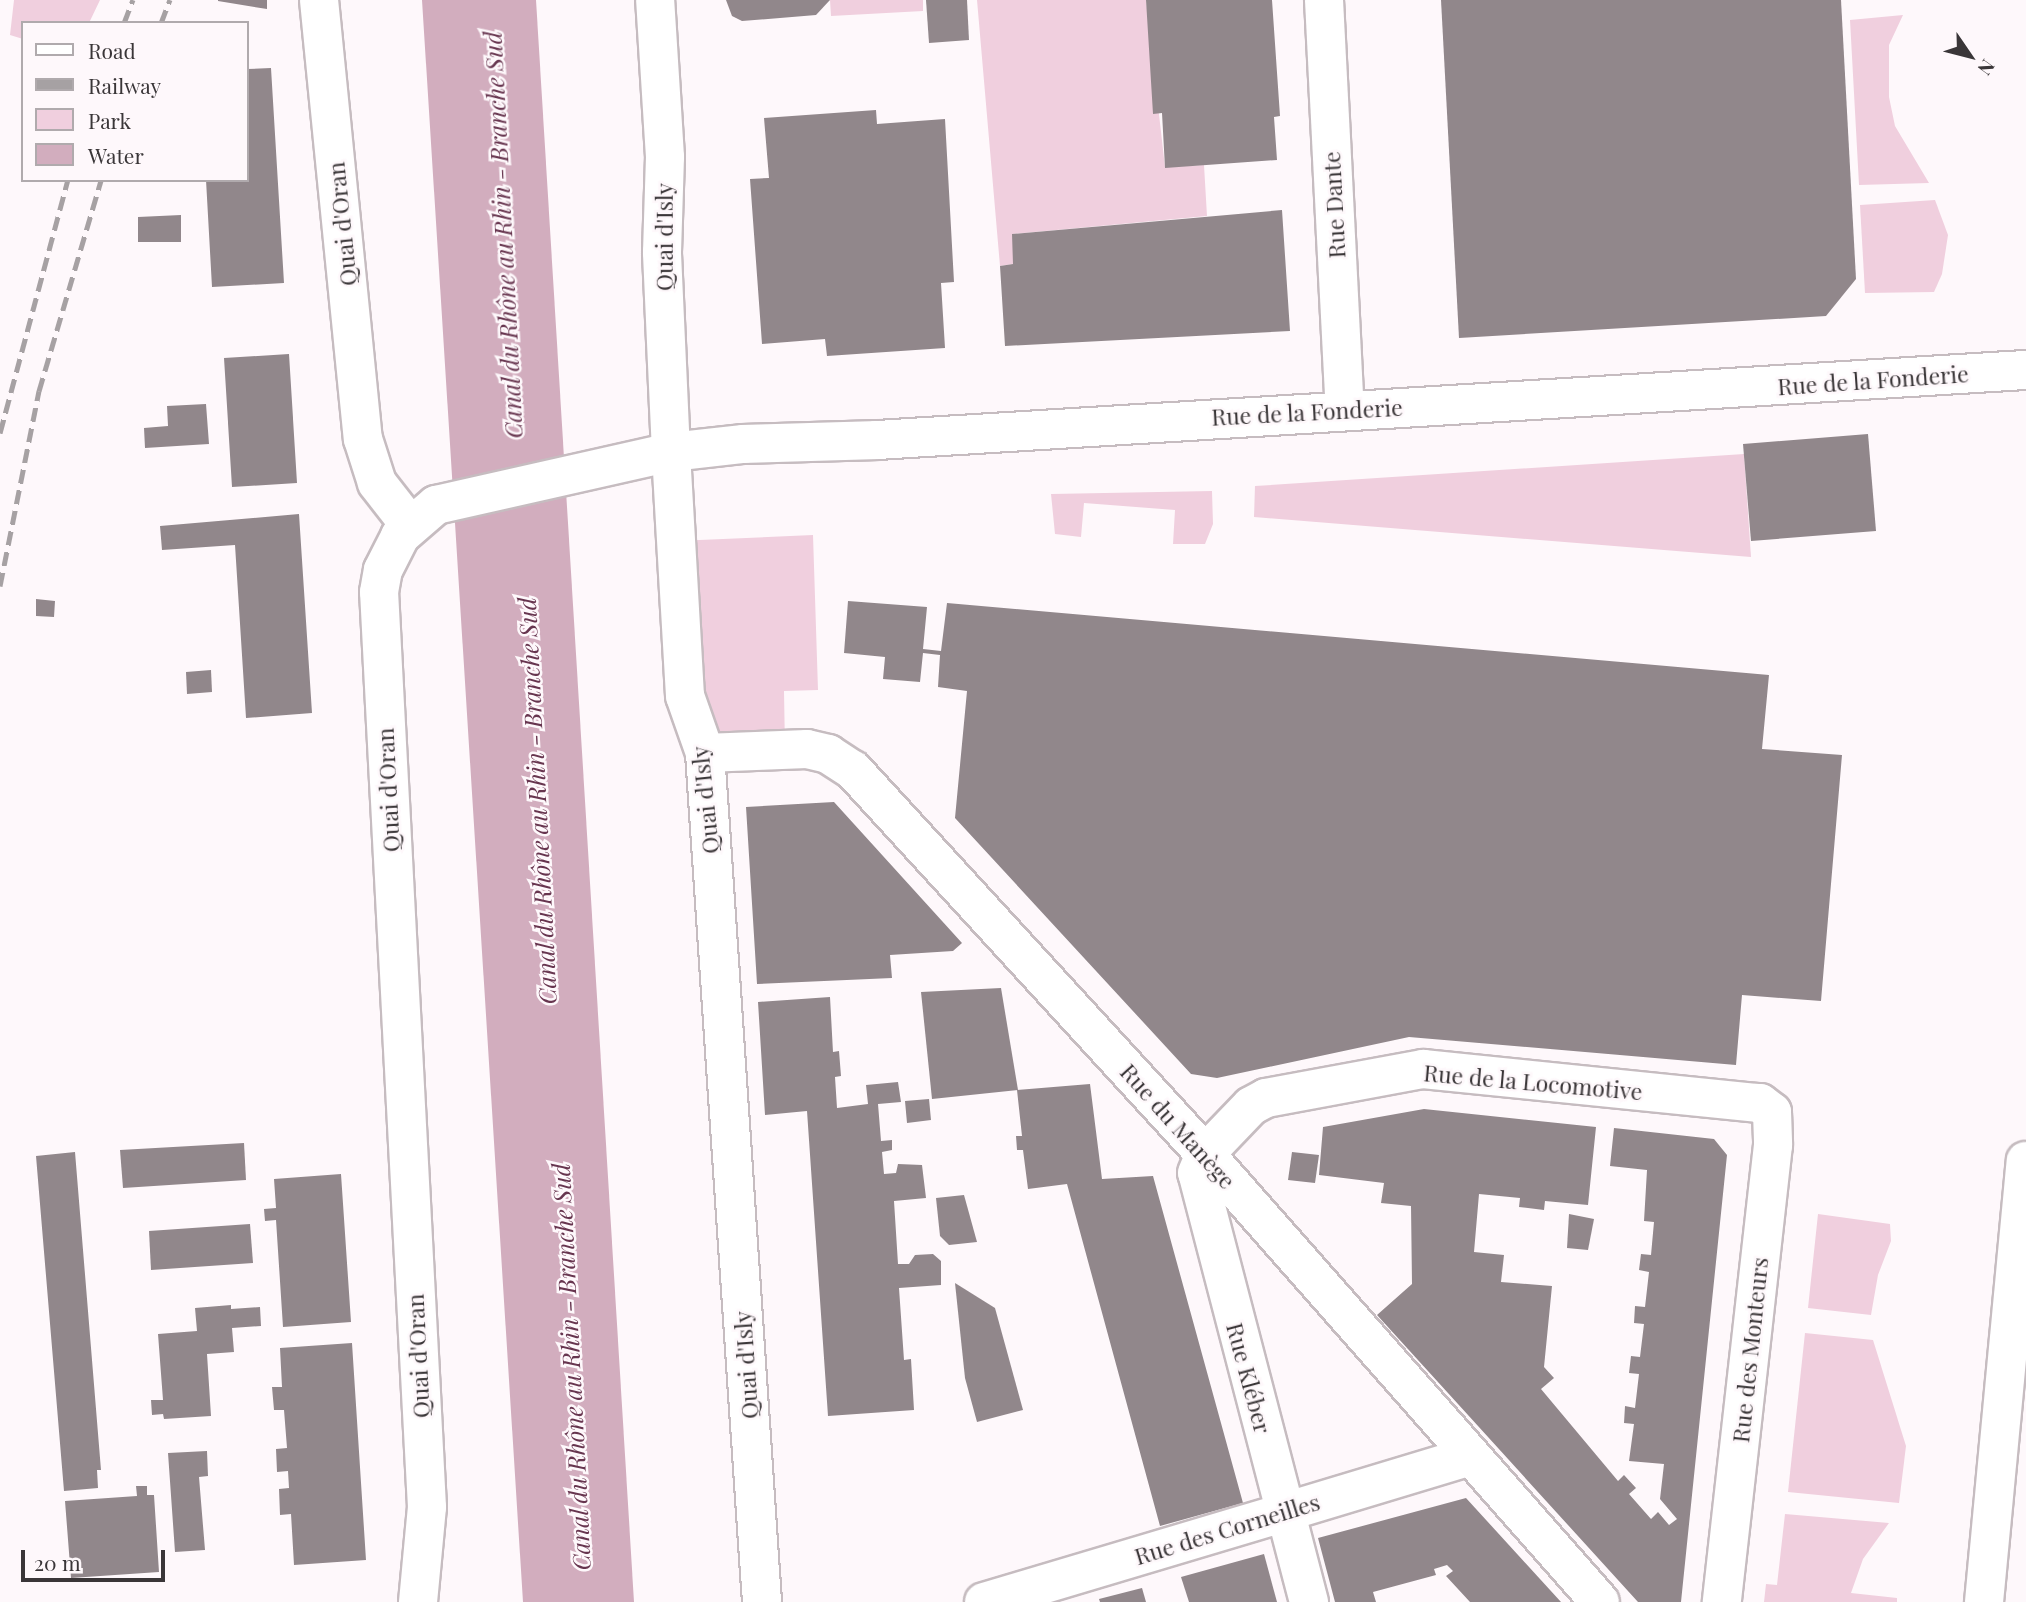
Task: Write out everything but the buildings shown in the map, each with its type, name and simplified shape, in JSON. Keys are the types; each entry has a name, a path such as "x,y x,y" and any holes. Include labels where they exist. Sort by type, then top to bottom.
{"street":[{"name":"Quai d'Oran","path":"319,0 363,439 377,483 416,519 390,551 379,592 427,1507 418,1602"},
{"name":"Quai d'Isly","path":"655,0 665,157 662,252 685,696 705,753 762,1602"},
{"name":"Rue Dante","path":"1324,0 1345,410"},
{"name":"Rue de la Fonderie","path":"416,519 453,500 671,452 744,444 2026,370"},
{"name":"Rue du Manège","path":"705,753 807,749 828,754 853,770 1205,1154 1600,1602"},
{"name":"Rue de la Locomotive","path":"1205,1154 1251,1106 1266,1098 1423,1069 1760,1103"},
{"name":"Rue des Monteurs","path":"1721,1602 1774,1129 1772,1112 1760,1103"},
{"name":"Rue Kléber","path":"1205,1154 1197,1173 1199,1188 1309,1602"},
{"path":"1984,1602 2026,1161"},
{"name":"Rue des Corneilles","path":"984,1602 1470,1456"}],"green space":[{"path":"14,0 100,0 90,21 21,21 21,38 10,35"},
{"path":"830,0 923,0 923,11 831,16"},
{"path":"977,0 1146,0 1165,167 1204,165 1207,216 1013,234 1013,264 1000,266"},
{"path":"1903,15 1889,45 1889,97 1895,126 1929,183 1859,185 1850,20"},
{"path":"1935,200 1948,235 1942,274 1934,292 1865,293 1860,205"},
{"path":"1744,454 1751,557 1254,517 1255,486"},
{"path":"1212,491 1213,524 1205,544 1173,544 1175,510 1084,503 1081,537 1055,534 1051,494"},
{"path":"813,535 818,690 784,691 785,749 705,753 676,541"},
{"path":"1818,1214 1890,1224 1891,1241 1878,1275 1871,1315 1808,1308"},
{"path":"1805,1333 1873,1340 1906,1446 1899,1503 1788,1492"},
{"path":"1785,1514 1889,1523 1863,1559 1851,1593 1897,1598 1897,1602 1764,1602 1766,1584 1777,1585"}],"water":[{"name":"Canal du Rhône au Rhin - Branche Sud","path":"422,0 536,0 634,1602 523,1602"}],"railway":[{"path":"125,21 133,0"},
{"path":"162,21 170,0"},
{"path":"0,433 67,182"},
{"path":"0,586 39,391 100,182"}]}
